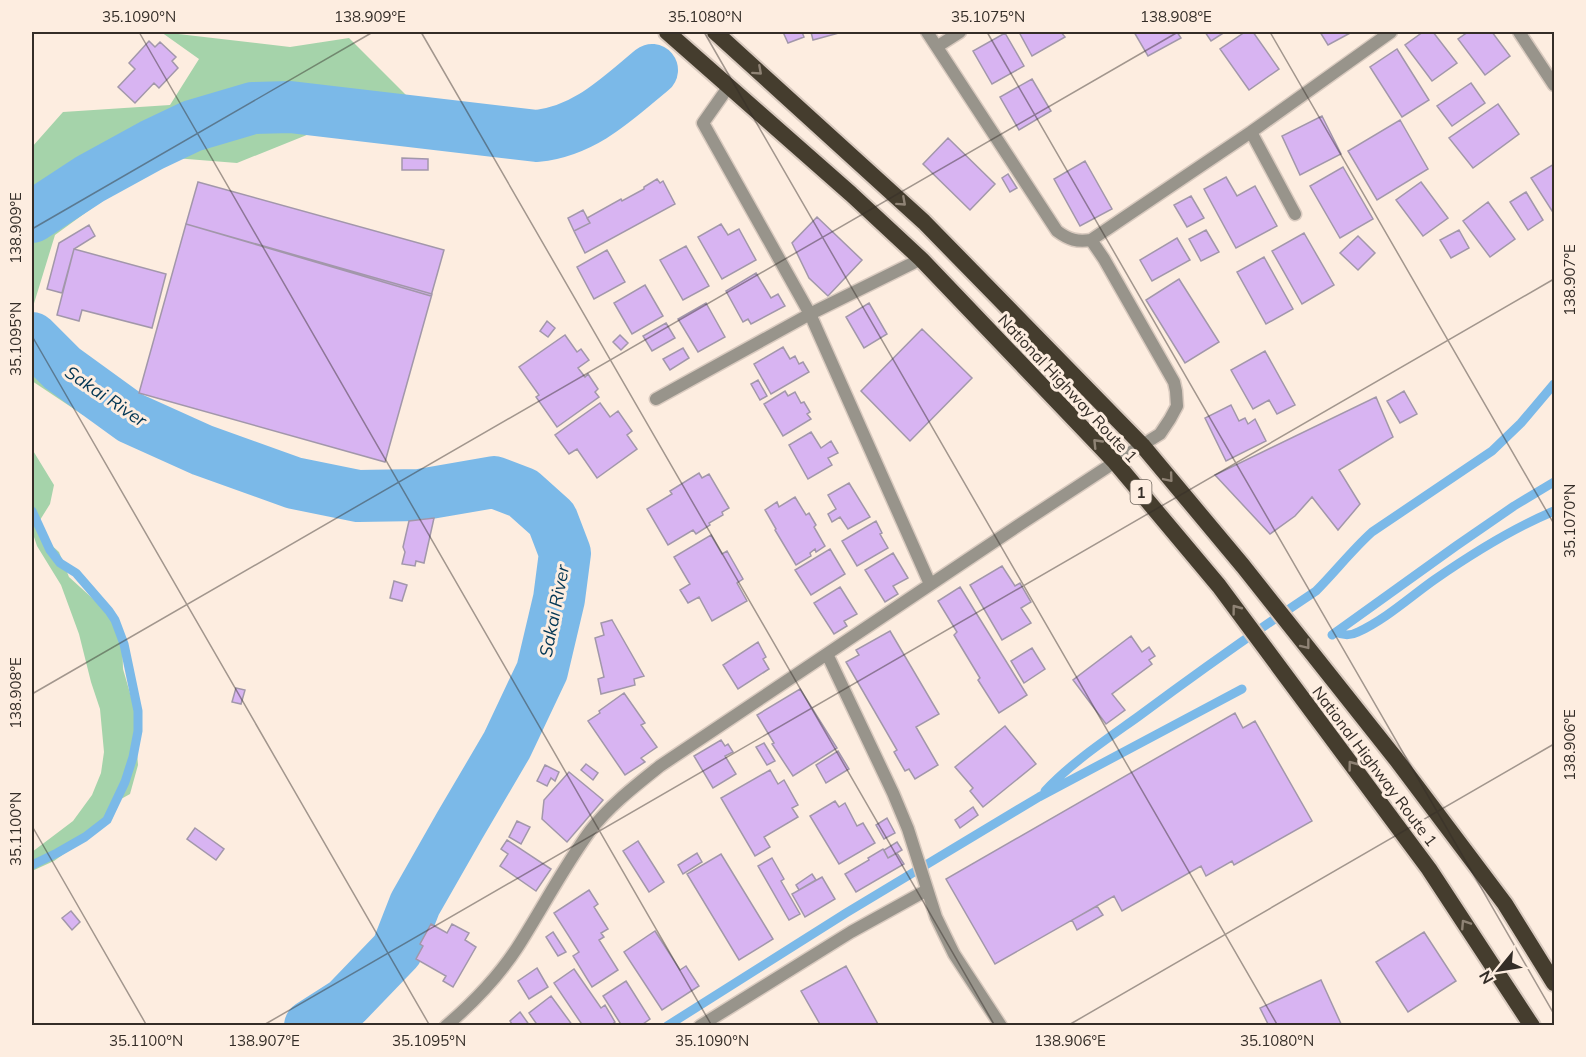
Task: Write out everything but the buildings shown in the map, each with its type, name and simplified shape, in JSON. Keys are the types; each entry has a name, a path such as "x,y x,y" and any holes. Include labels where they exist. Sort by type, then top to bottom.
{"highway":[{"name":"National Highway Route 1","path":"667,32 851,194 921,259 1115,462 1219,586 1429,868 1532,1026"},
{"name":"National Highway Route 1","path":"715,32 924,222 1142,445 1244,566 1396,759 1505,904 1554,983"}],"street":[{"path":"927,32 1058,231 1067,239 1078,242 1091,240 1251,132 1391,32"},
{"path":"938,46 960,32"},
{"path":"1519,32 1554,85"},
{"path":"729,87 703,123 810,314 930,584"},
{"path":"1251,132 1295,214"},
{"path":"446,1026 480,993 516,950 555,884 591,830 621,798 660,766 930,584 1160,434 1177,406 1174,382 1091,240"},
{"path":"656,399 810,314 921,259"},
{"path":"827,654 893,793 908,830 936,917 954,954 1001,1026"},
{"path":"700,1026 926,887"}],"green space":[{"path":"161,32 290,47 349,38 406,95 237,163 162,157 55,235 32,310 32,147 63,112 170,105 199,59"},
{"path":"32,310 97,388 83,415 32,381"},
{"path":"32,449 54,485 50,504 40,520 47,541 59,552 69,577 102,607 122,633 123,669 136,714 138,765 130,794 121,799 112,819 54,861 32,871 32,852 73,821 92,795 101,773 104,752 100,709 79,634 61,585 37,546 32,531"}],"waterway":[{"name":"Sakai River","path":"32,217 90,179 152,145 192,126 253,108 290,107 537,136 554,133 585,121 613,102 652,70"},
{"name":"Sakai River","path":"32,338 62,368 131,418 202,450 294,483 358,496 419,495 494,482 523,493 552,519 565,553 559,599 542,671 507,745 415,904 397,950 346,1003 310,1026"},
{"path":"1045,791 1102,742 1316,591 1372,532 1492,451 1521,423 1554,384"},
{"path":"1332,635 1514,506 1554,482"},
{"path":"32,511 50,550 60,563 76,573 115,620 124,644 138,711 138,731 133,757 125,782 107,820 85,837 32,865"},
{"path":"1336,632 1350,635 1368,627 1478,551 1554,511"},
{"path":"667,1026 846,913 1039,797 1242,689"}]}
